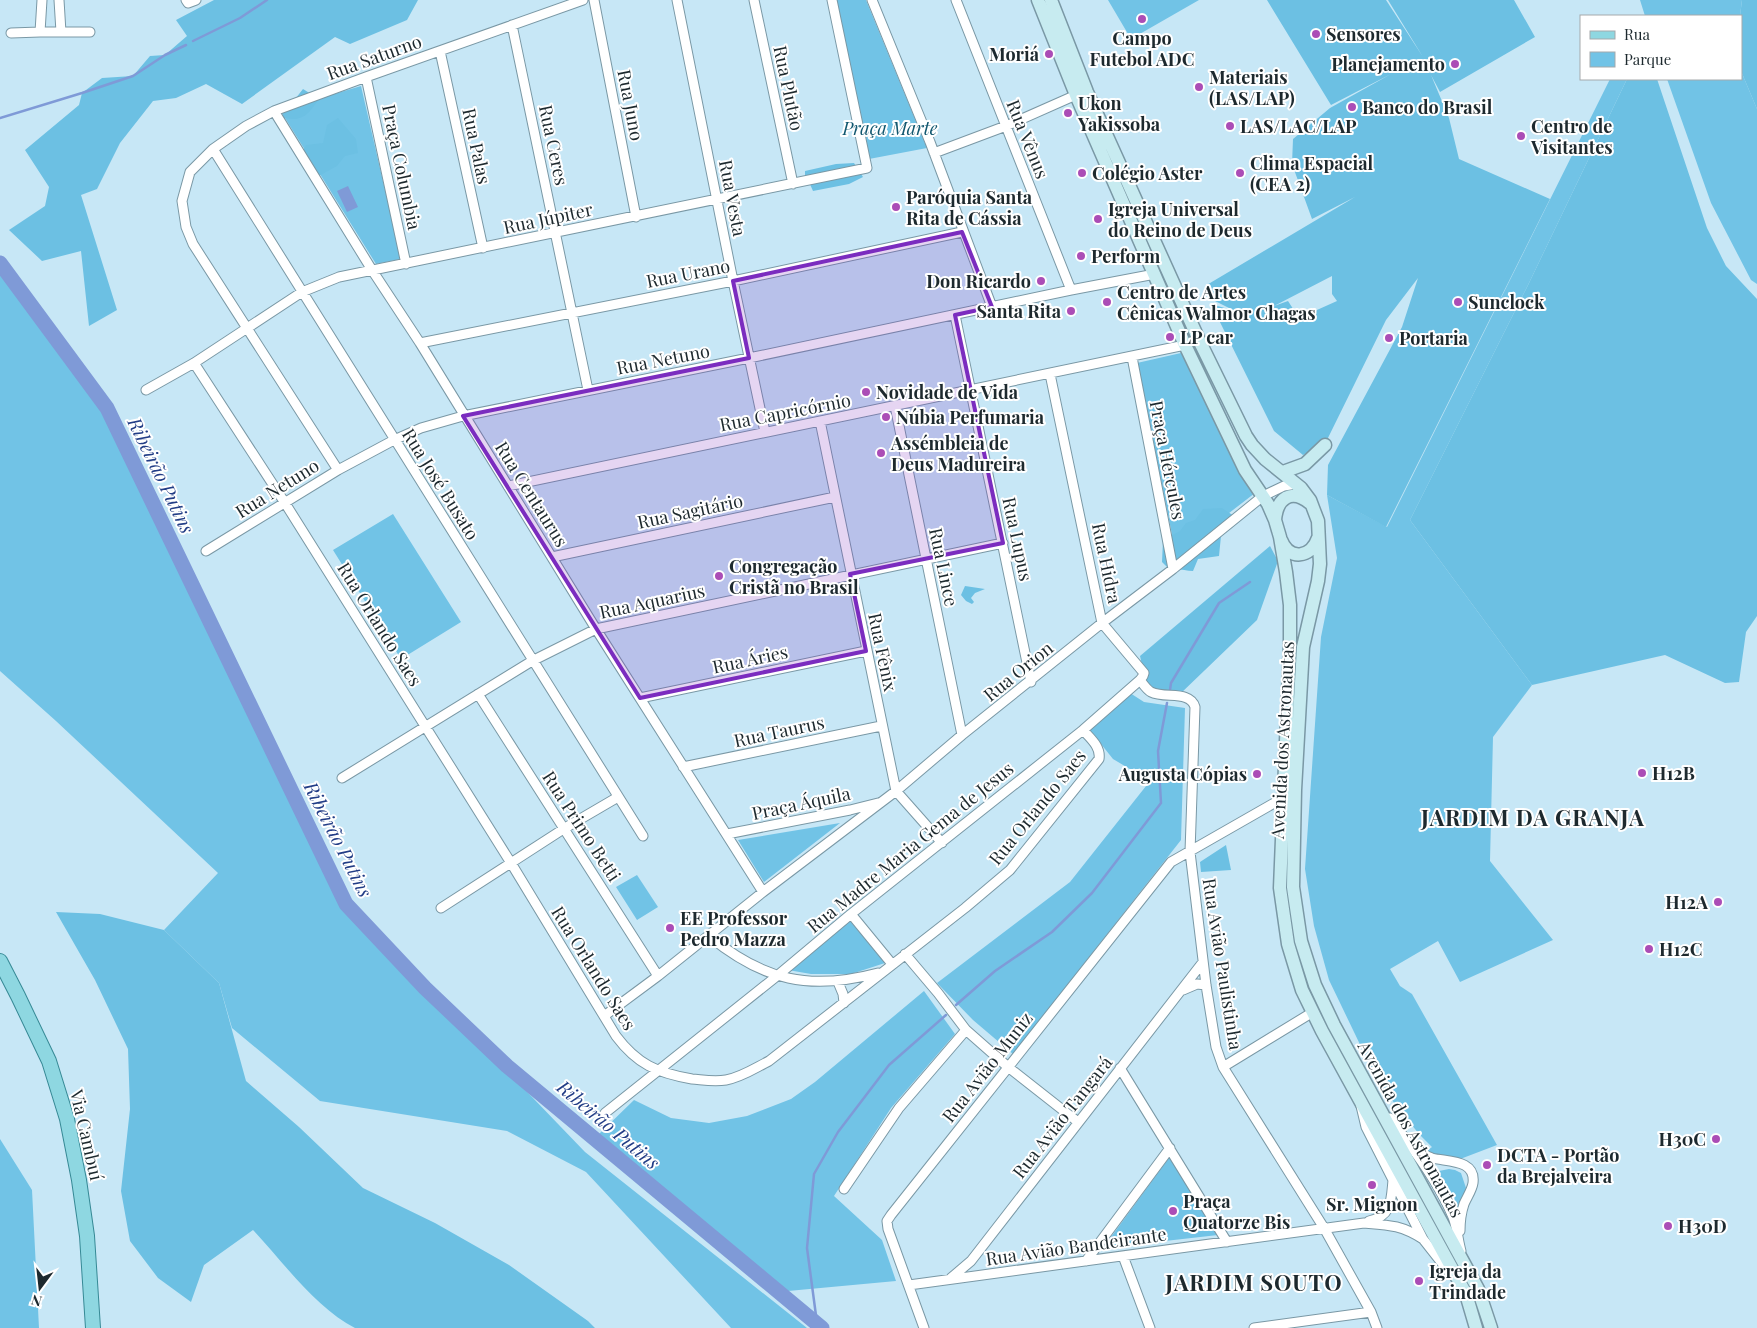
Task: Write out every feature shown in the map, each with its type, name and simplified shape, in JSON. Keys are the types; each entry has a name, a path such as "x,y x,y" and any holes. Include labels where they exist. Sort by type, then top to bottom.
{"main road":[{"name":"Avenida dos Astronautas","path":"1038,0 1076,95 1185,345 1245,470 1263,496 1275,520 1286,572 1290,624 1280,880 1288,944 1302,990 1360,1101 1387,1159 1437,1250 1466,1294 1476,1328"},
{"name":"Avenida dos Astronautas","path":"1051,0 1087,92 1199,340 1246,436 1258,452 1305,493 1318,521 1320,564 1318,582 1303,647 1295,790 1293,887 1301,941 1315,985 1370,1091 1407,1150 1456,1244 1478,1289 1491,1328"},
{"path":"1283,472 1305,464 1326,445"},
{"path":"1275,520 1277,506 1286,497 1298,496 1309,502 1313,507"},
{"path":"1280,537 1288,551 1298,554 1311,550 1318,538"},
{"name":"Via Cambuí","path":"0,961 49,1061 67,1119 79,1180 87,1236 93,1328"}],"street":[{"path":"40,32 42,0"},
{"path":"59,0 61,32"},
{"path":"186,0 189,3 196,0"},
{"name":"Rua Saturno","path":"247,328 193,244 186,227 182,200 190,172 213,149 246,126 274,111 366,76 584,0"},
{"name":"Rua Juno","path":"594,0 636,217"},
{"name":"Rua Vesta","path":"677,0 716,199 765,432"},
{"name":"Rua Plutão","path":"754,0 793,184"},
{"name":"Rua Júpiter","path":"146,390 194,362 302,292 339,277 556,234 867,168 832,0"},
{"path":"872,0 934,153 962,232 992,307"},
{"name":"Rua Vênus","path":"956,0 1070,290"},
{"name":"Rua Ceres","path":"512,25 588,390"},
{"path":"11,33 90,32"},
{"name":"Rua Palas","path":"440,51 483,248"},
{"name":"Praça Columbia","path":"366,76 406,264"},
{"path":"934,153 1006,126 1076,95"},
{"name":"Rua Centaurus","path":"274,111 372,270 420,343 596,629 763,892"},
{"name":"Rua José Busato","path":"213,149 643,836"},
{"name":"Rua Urano","path":"420,343 733,281 962,232"},
{"name":"Rua Netuno","path":"206,551 338,470 421,428 464,416 1154,274"},
{"name":"Rua Lupus","path":"955,315 1031,682"},
{"path":"247,328 338,470"},
{"name":"Rua Capricórnio","path":"508,486 1185,345"},
{"name":"Praça Hércules","path":"1132,356 1173,570"},
{"name":"Rua Orlando Saes","path":"194,362 285,503 511,863 624,1048 645,1065 658,1071 712,1082 728,1080 743,1075 769,1061 1010,870 1099,759 1098,747 1083,730"},
{"name":"Rua Hidra","path":"1050,374 1102,623 1144,673 1140,680"},
{"name":"Rua Lince","path":"895,406 962,735"},
{"name":"Rua Fênix","path":"820,421 881,726 896,791 942,843"},
{"name":"Rua Orion","path":"604,1016 896,791 962,735 1031,682 1102,623 1173,570 1263,496 1284,486 1296,484"},
{"name":"Rua Sagitário","path":"552,557 835,497"},
{"name":"Rua Aquarius","path":"342,778 532,661 596,629 1003,543"},
{"name":"Rua Áries","path":"640,698 866,651"},
{"name":"Rua Avião Paulistinha","path":"1140,680 1149,691 1163,695 1188,697 1193,700 1195,707 1190,852 1206,985 1216,1047 1223,1067 1324,1228 1371,1312 1377,1328"},
{"name":"Rua Madre Maria Gema de Jesus","path":"605,1113 1083,730 1140,680"},
{"name":"Rua Primo Betti","path":"478,694 658,976"},
{"name":"Rua Taurus","path":"683,767 881,726"},
{"path":"441,908 564,828 618,797"},
{"name":"Rua Avião Muniz","path":"924,1328 888,1229 887,1221 891,1215 1170,862 1283,798"},
{"name":"Praça Áquila","path":"727,834 882,802"},
{"path":"850,810 854,818 854,824"},
{"path":"851,914 892,964"},
{"path":"709,936 751,965 777,976 801,981 838,982 881,972"},
{"path":"905,954 966,1030 1008,1067 1078,1122"},
{"name":"Rua Avião Tangará","path":"950,1279 972,1260 1203,962"},
{"path":"838,982 844,994 844,1003"},
{"path":"1178,992 1191,986 1206,985"},
{"path":"1223,1067 1313,1012"},
{"path":"844,1190 899,1108 966,1030"},
{"path":"1120,1068 1227,1242"},
{"path":"1086,1261 1170,1148"},
{"path":"1407,1150 1432,1158 1455,1161 1466,1165 1470,1170 1473,1184 1463,1206 1456,1244 1437,1250 1423,1239 1393,1180 1387,1159 1407,1150"},
{"path":"1364,1223 1379,1219 1385,1214 1391,1201 1393,1180"},
{"name":"Rua Avião Bandeirante","path":"909,1285 1364,1223 1388,1225 1408,1230 1423,1239"},
{"path":"1123,1256 1150,1328"},
{"path":"972,1260 979,1275"},
{"path":"1254,1328 1371,1312"}],"highlighted area":[{"path":"962,232 992,307 955,315 1003,543 850,574 866,651 640,698 463,416 749,358 733,281"}],"green space":[{"name":"Praça Marte","path":"835,0 866,0 927,148 869,159"},
{"name":"Campo Futebol ADC","path":"1108,0 1199,0 1131,39"},
{"path":"1640,0 1742,0 1740,15 1645,15"},
{"path":"1742,73 1757,109 1757,284 1751,280 1711,203 1667,80 1742,80"},
{"path":"1610,80 1627,80 1529,283 1410,520 1532,685 1493,737 1490,861 1553,940 1460,982 1438,941 1390,969 1400,986 1412,994 1497,1145 1455,1161 1423,1154 1432,1147 1419,1134 1379,1084 1329,980 1314,926 1305,869 1321,637 1337,558 1327,495 1387,527"},
{"path":"361,86 401,259 376,264 280,110"},
{"path":"0,263 112,417 346,904 585,1152 807,1328 731,1328 586,1172 507,1131 320,1101 232,1028 219,983 164,930 218,873 0,671"},
{"path":"1181,353 1255,493 1176,554 1137,363"},
{"path":"393,514 461,622 401,659 333,550"},
{"path":"1130,693 1144,702 1185,708 1181,840 1013,1054 973,1020 937,983 1070,882 1150,781 1113,759 1089,729"},
{"path":"840,823 764,882 738,840"},
{"path":"637,875 658,907 637,920 616,887"},
{"path":"850,921 885,963 851,974 811,974 788,970"},
{"path":"924,991 955,1034 891,1108 834,1196 882,1240 896,1281 788,1291 599,1134 634,1100 671,1118 709,1123 747,1116 791,1099 815,1082"},
{"path":"0,1139 32,1190 39,1328 0,1328"},
{"path":"1171,1155 1218,1235 1103,1248"},
{"path":"1449,1169 1461,1173 1466,1188 1457,1217 1434,1172"}],"shaded area":[{"path":"214,0 418,0 407,20 350,44 335,37 242,104 206,84 176,98 153,101 120,143 97,189 81,195 117,310 89,326 81,251 42,261 9,230 45,206 49,187 25,150 79,105 82,93 102,78 133,76 150,56 165,55 187,36 176,20"},
{"path":"1267,0 1386,0 1423,57 1388,0 1514,0 1535,37 1440,92 1431,75 1449,118 1459,159 1550,199 1386,527 1327,495 1328,465 1402,327 1418,278 1386,320 1325,444 1303,455 1274,431 1211,304 1235,311 1215,301 1205,286 1355,197 1312,219 1292,164 1293,139 1330,108 1391,74 1331,105","holes":["1332,276 1332,294 1337,301 1299,318 1288,301 1274,306"]},
{"path":"1742,0 1757,0 1757,109 1742,73 1742,15 1740,15"},
{"path":"1627,80 1657,80 1707,228 1726,266 1757,299 1757,616 1746,632 1739,682 1725,683 1665,655 1532,685 1410,520 1529,283"},
{"path":"303,89 319,99 304,116 294,119 281,117"},
{"path":"338,118 356,139 358,153 345,156 337,166 319,176 299,158 306,145 323,143 327,125"},
{"path":"854,163 863,177 849,184 813,191 809,182 805,180 805,171 836,164"},
{"path":"348,186 358,207 347,212 337,191"},
{"path":"1222,508 1240,520 1221,536 1219,556 1198,559 1193,571 1170,570 1162,562 1163,540 1180,531 1186,523 1195,520 1203,509"},
{"path":"1270,546 1278,561 1257,620 1179,695 1147,686 1140,656"},
{"path":"965,586 985,589 975,593 971,598 974,602 972,604 961,595"},
{"path":"1226,845 1231,870 1201,872 1200,862"},
{"path":"56,912 100,914 164,930 219,983 246,1081 299,1127 363,1188 435,1223 509,1265 588,1321 595,1328 355,1328 341,1320 314,1297 253,1230 204,1265 191,1302 158,1278 130,1241 121,1191 130,1109 128,1049 95,980"}],"waterway":[{"path":"193,41 240,18 267,0"},
{"path":"0,118 133,76 165,55 186,45"},
{"name":"Ribeirão Putins","path":"0,263 107,408 346,904 425,988 507,1066 822,1328"},
{"path":"1170,690 1171,683 1219,603 1250,582"},
{"path":"956,1005 995,971 1052,932 1092,893 1161,803 1158,751 1167,703"},
{"path":"817,1323 807,1248 814,1174 838,1132 889,1065 946,1015"}],"place":[{"name":"Campo Futebol ADC","path":"1142,19"},
{"name":"Sensores","path":"1316,34"},
{"name":"Moriá","path":"1049,54"},
{"name":"Planejamento","path":"1455,64"},
{"name":"Materiais (LAS/LAP)","path":"1199,87"},
{"name":"Banco do Brasil","path":"1352,107"},
{"name":"Ukon Yakissoba","path":"1068,113"},
{"name":"LAS/LAC/LAP","path":"1230,126"},
{"name":"Centro de Visitantes","path":"1521,136"},
{"name":"Colégio Aster","path":"1082,173"},
{"name":"Clima Espacial (CEA 2)","path":"1240,173"},
{"name":"Paróquia Santa Rita de Cássia","path":"896,207"},
{"name":"Igreja Universal do Reino de Deus","path":"1098,219"},
{"name":"Perform","path":"1081,256"},
{"name":"Don Ricardo","path":"1041,281"},
{"name":"Centro de Artes Cênicas Walmor Chagas","path":"1107,302"},
{"name":"Sunclock","path":"1458,302"},
{"name":"Santa Rita","path":"1071,311"},
{"name":"LP car","path":"1170,337"},
{"name":"Portaria","path":"1389,338"},
{"name":"Novidade de Vida","path":"866,392"},
{"name":"Núbia Perfumaria","path":"886,417"},
{"name":"Assémbleia de Deus Madureira","path":"881,453"},
{"name":"Congregação Cristã no Brasil","path":"719,576"},
{"name":"H12B","path":"1642,773"},
{"name":"Augusta Cópias","path":"1257,774"},
{"name":"H12A","path":"1718,902"},
{"name":"EE Professor Pedro Mazza","path":"670,928"},
{"name":"H12C","path":"1649,949"},
{"name":"H30C","path":"1716,1139"},
{"name":"DCTA - Portão da Brejalveira","path":"1487,1165"},
{"name":"Sr. Mignon","path":"1372,1185"},
{"name":"Praça Quatorze Bis","path":"1173,1211"},
{"name":"H30D","path":"1668,1226"},
{"name":"Igreja da Trindade","path":"1419,1281"}],"district":[{"name":"JARDIM DA GRANJA","path":"1533,817"},
{"name":"JARDIM SOUTO","path":"1254,1282"}]}
